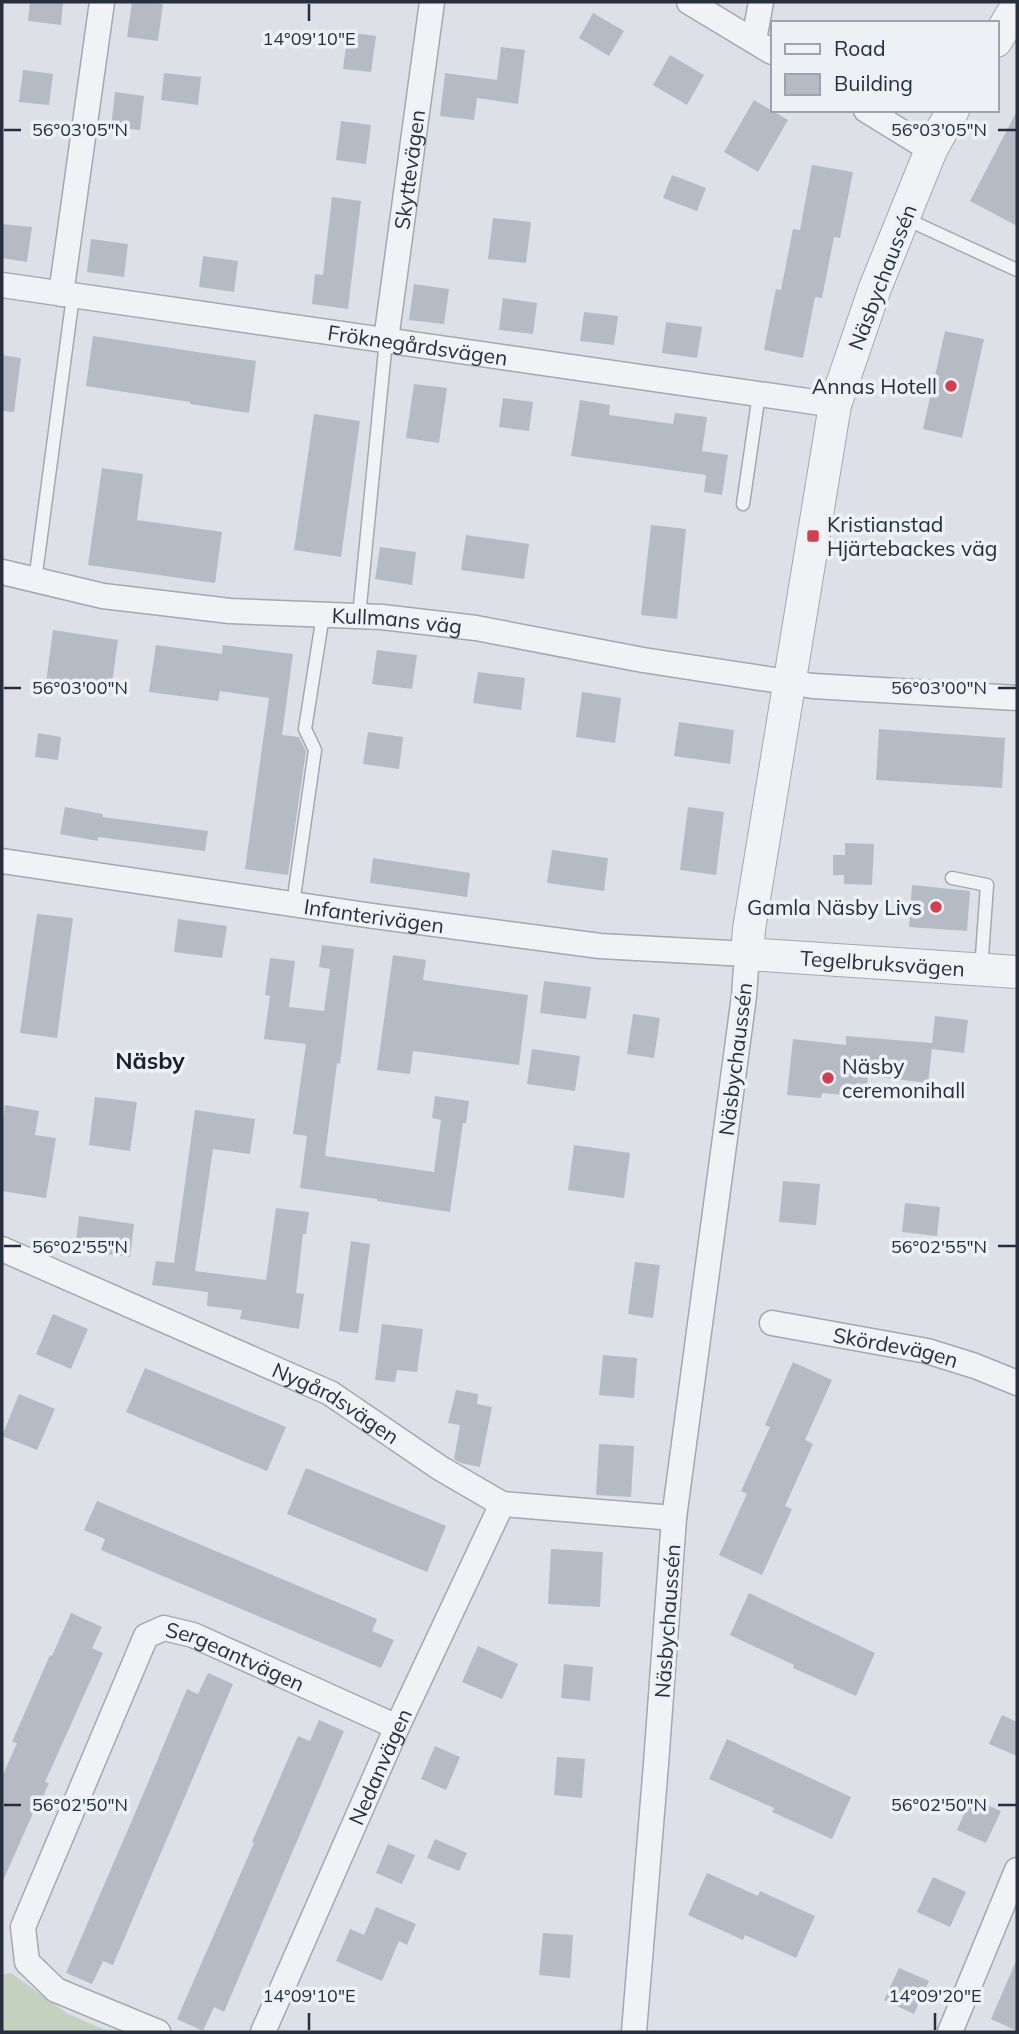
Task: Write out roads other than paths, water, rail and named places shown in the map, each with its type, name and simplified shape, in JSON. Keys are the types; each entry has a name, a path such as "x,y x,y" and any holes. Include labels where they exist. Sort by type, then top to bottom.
{"street":[{"path":"67,295 102,2"},
{"name":"Skyttevägen","path":"386,340 432,2"},
{"path":"689,2 763,46"},
{"path":"761,2 763,46"},
{"path":"998,38 1017,6"},
{"path":"869,112 931,150"},
{"name":"Näsbychaussén","path":"634,2032 674,1518 744,996 749,929 835,405 875,288 931,150 952,112"},
{"name":"Fröknegårdsvägen","path":"2,285 835,405"},
{"name":"Kullmans väg","path":"2,572 103,596 230,611 359,616 476,628 643,660 813,686 1017,698"},
{"name":"Infanterivägen","path":"2,861 600,946 747,954"},
{"name":"Tegelbruksvägen","path":"747,954 1017,972"},
{"name":"Nygårdsvägen","path":"2,1249 330,1393 440,1468 502,1504 674,1518"},
{"name":"Skördevägen","path":"772,1322 927,1351 1017,1383"},
{"name":"Nedanvägen","path":"263,2032 397,1727 502,1504"},
{"name":"Sergeantvägen","path":"158,2032 56,1990 27,1962 23,1927 146,1636 164,1628 193,1635 397,1727"},
{"path":"950,2032 1017,1870"}],"lane":[{"path":"904,218 1017,270"},
{"path":"35,582 67,295"},
{"path":"359,616 386,340"},
{"path":"743,504 759,394"},
{"path":"293,904 315,750 306,729 323,615"},
{"path":"952,878 987,885 981,970"}],"place":[{"name":"Annas Hotell","path":"951,386"},
{"name":"Kristianstad Hjärtebackes väg","path":"813,536"},
{"name":"Gamla Näsby Livs","path":"936,907"},
{"name":"Näsby ceremonihall","path":"828,1078"}],"district":[{"name":"Näsby","path":"150,1060"}]}
